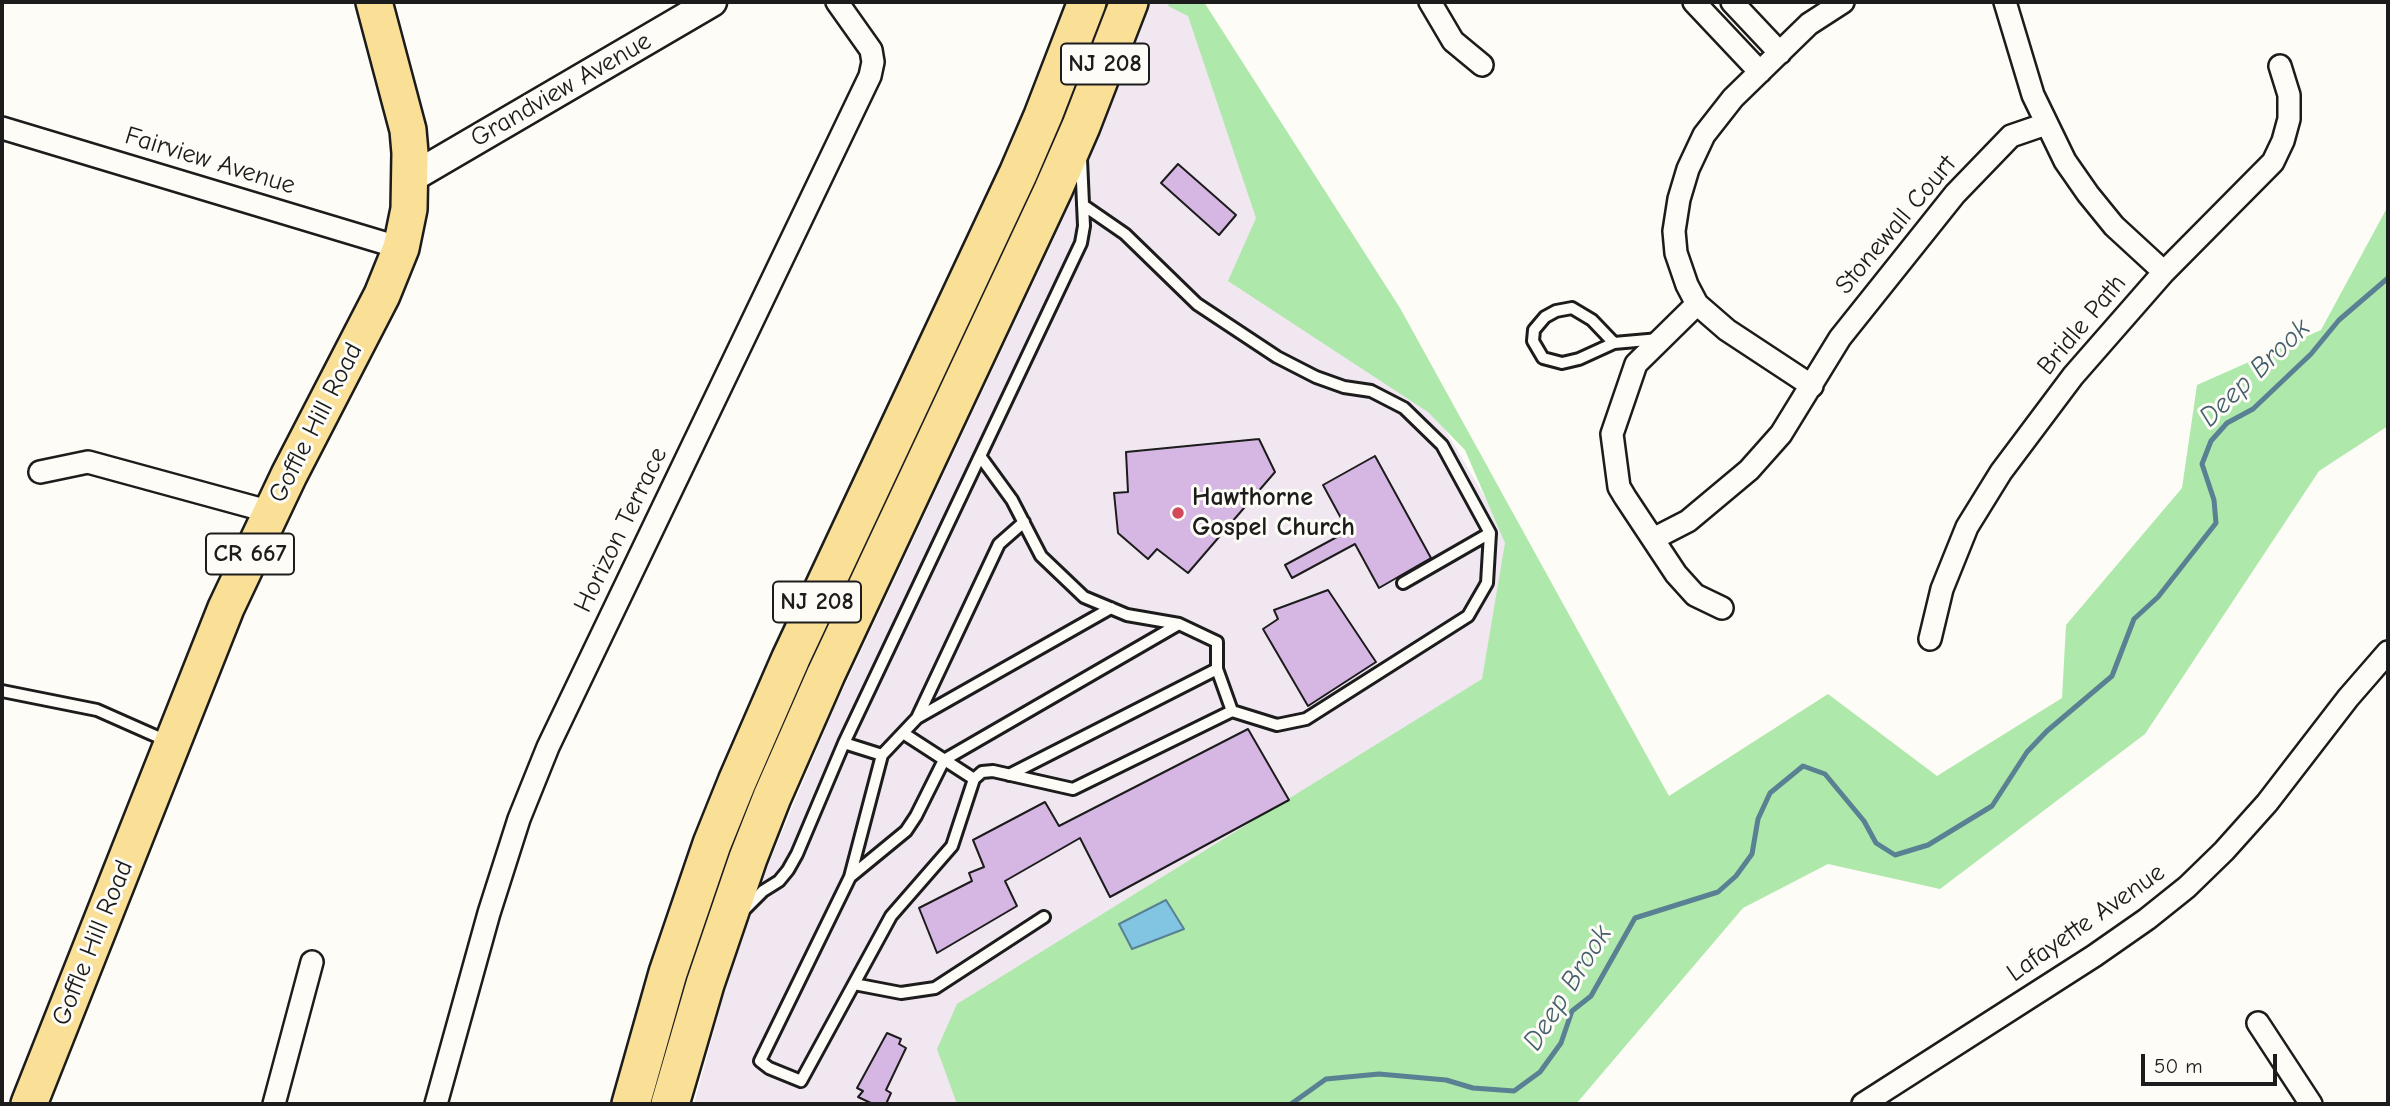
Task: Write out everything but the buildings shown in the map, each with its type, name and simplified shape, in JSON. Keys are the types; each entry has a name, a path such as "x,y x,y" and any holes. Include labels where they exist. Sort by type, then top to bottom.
{"highway":[{"name":"NJ 208","path":"631,1104 672,960 712,844 737,782 791,658 1018,174 1087,2"},
{"name":"NJ 208","path":"670,1104 705,984 748,858 798,736 1027,248 1081,126 1129,2"}],"main road":[{"name":"Goffle Hill Road","path":"29,1104 226,608 271,512 382,295 401,248 409,209 411,178 408,130 374,2"}],"street":[{"name":"Grandview Avenue","path":"411,178 712,2"},
{"name":"Horizon Terrace","path":"436,1104 489,913 519,819 548,747 870,76 873,62 871,50 838,2"},
{"path":"1430,2 1452,41 1482,65"},
{"path":"1694,2 1760,72"},
{"path":"1732,2 1780,53"},
{"path":"1812,386 1727,330 1697,304 1676,253 1674,231 1679,199 1688,169 1704,135 1733,98 1809,24 1843,2"},
{"path":"2005,2 2033,95 2065,160 2088,194 2115,226 2164,272"},
{"name":"Bridle Path","path":"1930,639 1942,589 1967,527 2001,472 2073,376 2164,272 2273,162 2289,119 2289,95 2280,66"},
{"name":"Stonewall Court","path":"1653,538 1688,521 1749,470 1781,435 1840,338 1955,194 2011,136 2046,124"},
{"name":"Fairview Avenue","path":"2,128 401,248"},
{"path":"1697,304 1636,364 1612,434 1619,487 1676,575 1695,595 1722,608"},
{"path":"40,472 88,462 271,512"},
{"name":"Lafayette Avenue","path":"1863,1104 2094,956 2187,887 2267,803 2348,698 2388,652"},
{"path":"274,1104 312,962"},
{"path":"2258,1023 2311,1104"}],"lane":[{"path":"705,984 729,934 751,901 779,881 788,870 844,743 1081,243 1084,226 1081,126"},
{"path":"1083,205 1125,234 1197,304 1277,357 1316,377 1344,387 1371,391 1404,408 1442,445 1490,533 1487,583 1468,616 1306,719 1276,725 1232,711 1073,789 993,771 982,772 974,779 952,846 891,916 802,1081 769,1068 760,1061 850,877 882,755 917,718 1111,608"},
{"path":"1614,342 1592,320 1572,308 1556,311 1545,317 1534,330 1532,341 1543,358 1562,363 1579,359 1614,342 1662,338"},
{"path":"980,456 1012,500 1041,555 1084,597 1127,615 1179,624 1217,642 1217,669 1232,711"},
{"path":"917,718 999,544 1024,522"},
{"path":"1403,583 1490,533"},
{"path":"850,877 906,831 944,760 1179,624"},
{"path":"1009,775 1217,669"},
{"path":"2,691 97,710 172,744"},
{"path":"903,733 974,779"},
{"path":"844,743 882,755"},
{"path":"854,984 901,993 935,988 1044,917"}],"shaded area":[{"path":"1150,2 1195,2 1661,798 1346,1104 694,1104 743,925 832,713 1071,202"}],"green space":[{"path":"1170,2 1204,2 1400,308 1669,796 1828,694 1937,776 2062,698 2066,625 2182,488 2197,385 2321,330 2388,206 2388,426 2319,471 2145,734 1940,889 1828,864 1743,908 1576,1104 957,1104 937,1049 957,1004 1482,679 1505,543 1465,450 1428,412 1228,281 1256,218 1188,16 1168,6"}],"water":[{"path":"1166,900 1184,929 1132,949 1119,924"}],"waterway":[{"name":"Deep Brook","path":"1291,1104 1326,1079 1379,1074 1446,1080 1473,1088 1514,1091 1540,1072 1561,1043 1572,1011 1591,996 1635,918 1718,892 1736,876 1752,854 1758,819 1770,793 1803,766 1825,774 1864,821 1876,843 1895,855 1928,845 1992,806 2027,752 2047,731 2112,676 2134,619 2158,597 2216,523 2214,500 2202,464 2211,441 2227,423 2253,409 2311,354 2339,320 2388,278"}],"place":[{"name":"Hawthorne Gospel Church","path":"1178,513"}]}
